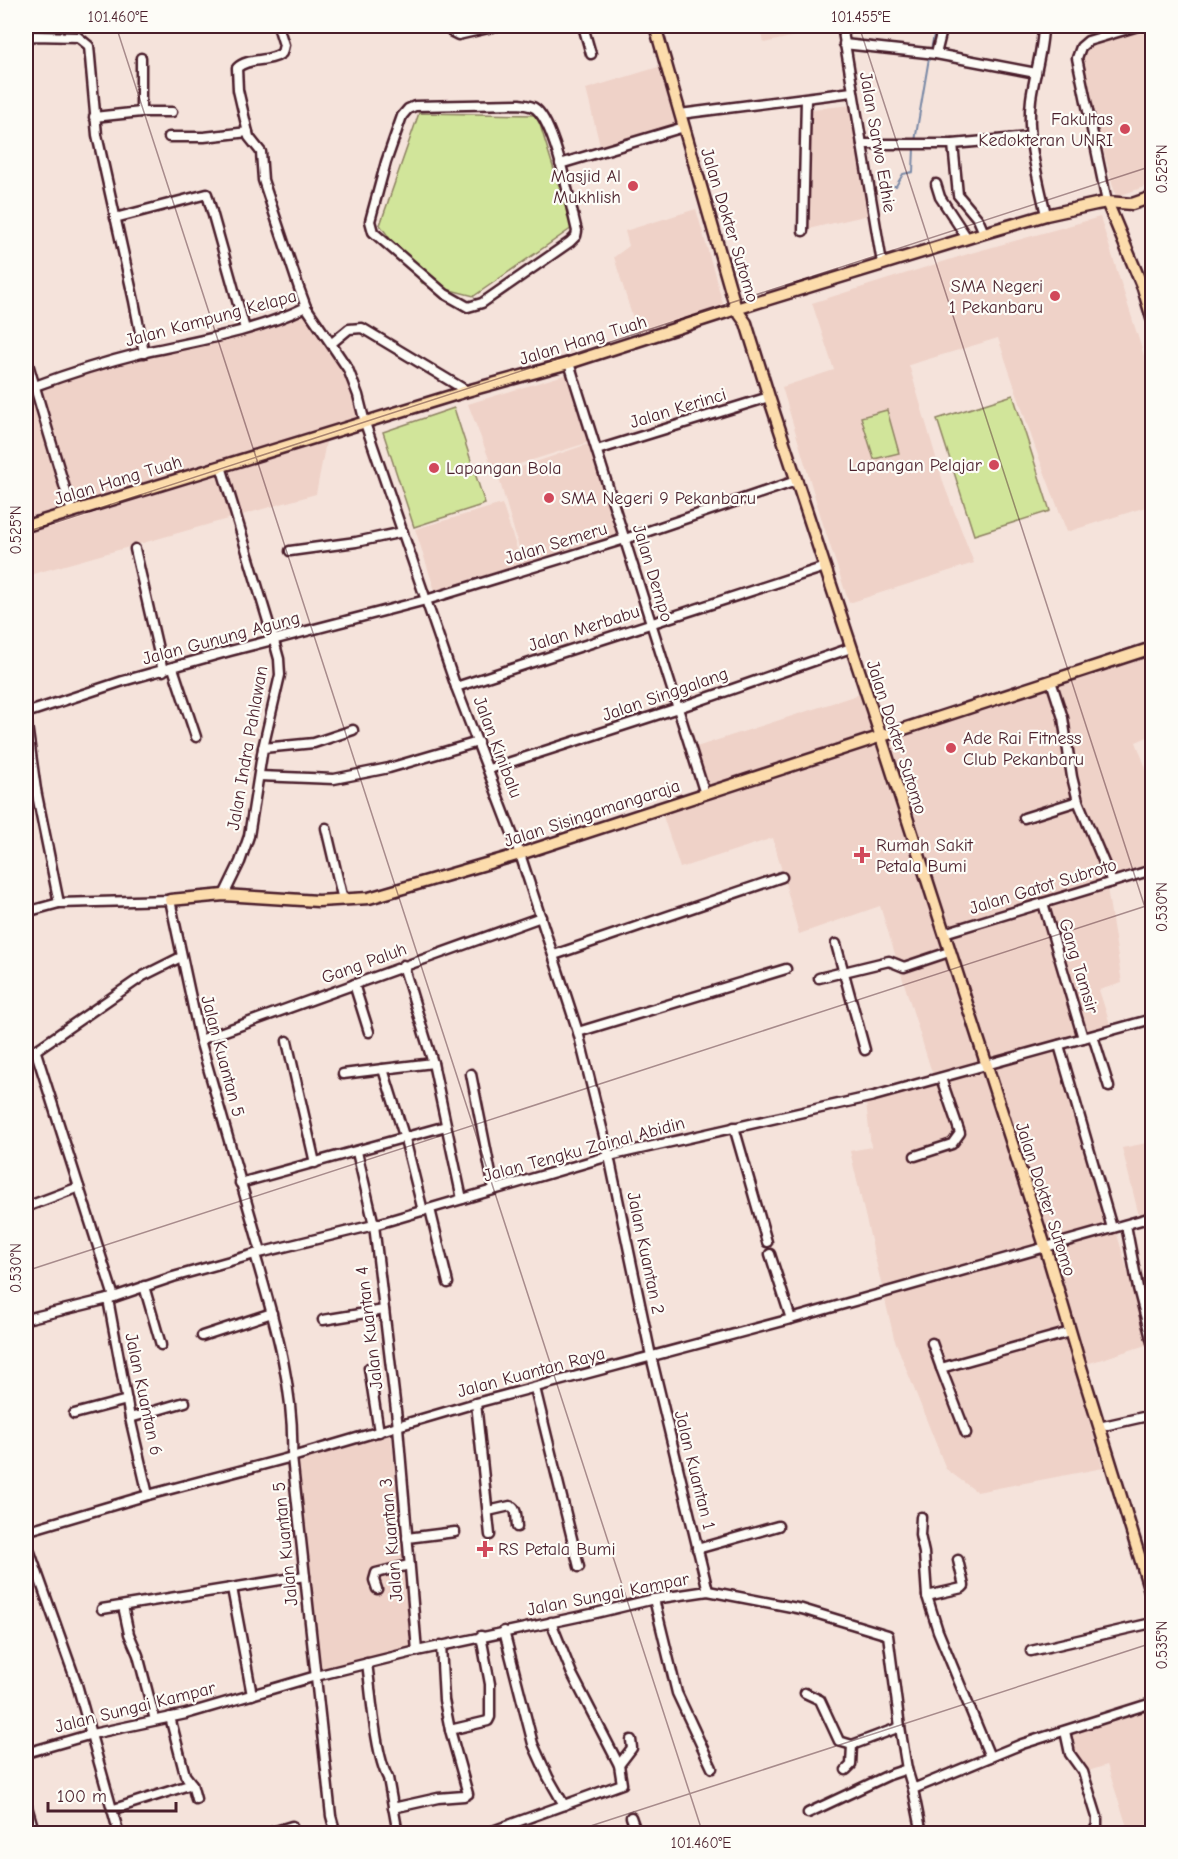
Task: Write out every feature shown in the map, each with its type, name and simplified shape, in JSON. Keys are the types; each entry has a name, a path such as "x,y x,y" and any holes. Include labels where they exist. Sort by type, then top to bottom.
{"main road":[{"name":"Jalan Dokter Sutomo","path":"654,26 736,309 746,323 1046,1246 1070,1332 1152,1597"},
{"name":"Jalan Hang Tuah","path":"26,526 467,391 569,363 882,263 984,233 1046,215 1107,202 1132,204 1152,197"},
{"path":"1107,202 1143,288 1152,318"},
{"name":"Jalan Sisingamangaraja","path":"170,900 224,895 318,902 369,898 520,854 1152,648"}],"street":[{"path":"278,26 284,45 282,53 266,60 244,63 237,68 238,90 251,141 261,152 263,180 306,306"},
{"path":"449,26 452,32 458,35 497,26"},
{"path":"583,26 591,54"},
{"name":"Jalan Sarwo Edhie","path":"842,26 882,263"},
{"path":"936,54 943,26"},
{"path":"1043,26 1031,101 1029,137 1046,215"},
{"path":"1107,202 1077,58 1081,47 1088,41 1138,26"},
{"path":"26,39 34,36 78,37 87,42 90,50 96,135 144,353"},
{"path":"844,44 936,54 1035,73"},
{"path":"141,58 141,112"},
{"path":"680,114 852,92"},
{"path":"803,231 806,99"},
{"path":"528,105 536,108 545,119 560,164 577,231 576,236 474,306 468,307 445,294 370,227 381,182 402,116 408,109 415,106 528,105"},
{"path":"94,117 141,112 172,112"},
{"path":"560,164 684,127"},
{"path":"169,137 248,132"},
{"path":"862,144 953,144 1029,137"},
{"path":"953,144 958,195 978,219 984,233"},
{"path":"936,183 940,197 967,238"},
{"path":"115,218 207,194 245,329"},
{"name":"Jalan Kampung Kelapa","path":"35,386 90,366 170,348 286,317 306,306 348,369 365,423"},
{"path":"332,343 349,329 362,328 467,391"},
{"path":"26,357 28,377 35,386 72,512"},
{"name":"Jalan Dempo","path":"569,363 705,794"},
{"name":"Jalan Kerinci","path":"597,450 769,397"},
{"name":"Jalan Kinibalu","path":"365,423 456,687 520,854 554,955 578,1032 609,1156"},
{"name":"Jalan Indra Pahlawan","path":"221,466 274,641 280,675 263,748 249,836 240,862 224,895"},
{"name":"Jalan Semeru","path":"426,600 625,539 796,481"},
{"path":"290,551 356,542 403,532"},
{"path":"135,549 163,671"},
{"name":"Jalan Merbabu","path":"456,687 825,567"},
{"name":"Jalan Gunung Agung","path":"26,716 123,681 426,600"},
{"name":"Jalan Singgalang","path":"489,770 851,648"},
{"path":"173,668 196,737"},
{"path":"1051,681 1062,718 1071,777 1078,801 1112,882"},
{"path":"26,716 36,790 59,903"},
{"path":"263,748 314,743 354,730"},
{"path":"259,777 334,780 389,768 478,742"},
{"path":"26,794 36,790"},
{"path":"1024,818 1078,801"},
{"path":"327,828 343,900"},
{"name":"Jalan Gatot Subroto","path":"944,933 1152,870"},
{"path":"554,955 782,877"},
{"name":"Jalan Sisingamangaraja","path":"26,912 59,903 170,900"},
{"name":"Jalan Kuantan 5","path":"170,900 200,1040 240,1183 280,1344 293,1427 292,1457 331,1816 336,1833"},
{"name":"Gang Tamsir","path":"1043,903 1083,1038"},
{"name":"Gang Paluh","path":"200,1040 541,917"},
{"path":"836,944 865,1050"},
{"path":"819,978 889,961 904,967 949,952"},
{"path":"26,1056 142,976 181,957"},
{"path":"403,965 433,1063 462,1199"},
{"path":"578,1032 786,969"},
{"path":"354,984 369,1032"},
{"name":"Jalan Tengku Zainal Abidin","path":"26,1319 111,1298 258,1253 374,1225 609,1156 874,1096 1152,1019"},
{"path":"1093,1036 1109,1087"},
{"path":"287,1041 315,1163"},
{"path":"1059,1046 1112,1228"},
{"name":"Jalan Kuantan 6","path":"35,1049 111,1298 130,1418 148,1494"},
{"path":"343,1074 433,1063"},
{"path":"383,1070 448,1283"},
{"path":"471,1074 494,1189"},
{"path":"915,1156 952,1144 960,1133 941,1078"},
{"path":"240,1183 446,1126"},
{"path":"734,1127 767,1242"},
{"name":"Jalan Kuantan 4","path":"357,1152 374,1225 398,1427"},
{"name":"Jalan Kuantan 2","path":"609,1156 651,1356"},
{"path":"26,1207 79,1187"},
{"name":"Jalan Kuantan Raya","path":"26,1531 148,1494 292,1457 476,1403 791,1319 1152,1217"},
{"path":"1126,1225 1138,1288 1152,1342"},
{"path":"770,1254 791,1319"},
{"path":"144,1287 161,1344"},
{"path":"323,1320 384,1310"},
{"path":"202,1336 272,1313"},
{"path":"941,1368 1070,1332"},
{"path":"932,1343 966,1433"},
{"name":"Jalan Kuantan 1","path":"651,1356 708,1591"},
{"path":"369,1368 379,1432"},
{"path":"535,1388 579,1567"},
{"path":"74,1414 127,1400"},
{"path":"130,1418 185,1402"},
{"path":"476,1403 490,1535"},
{"path":"1099,1427 1152,1415"},
{"name":"Jalan Kuantan 3","path":"398,1427 417,1651"},
{"path":"488,1511 513,1507 517,1527"},
{"path":"921,1517 920,1535 924,1553 927,1596 938,1631 990,1756"},
{"path":"697,1549 778,1526"},
{"path":"407,1538 455,1532"},
{"path":"26,1541 76,1681 120,1833"},
{"path":"927,1596 964,1586 958,1560"},
{"path":"377,1589 374,1580 376,1574 409,1565"},
{"path":"102,1609 305,1576"},
{"path":"232,1588 252,1695"},
{"name":"Jalan Sungai Kampar","path":"26,1753 441,1645 654,1599 708,1591 802,1609 888,1635 907,1769 922,1833"},
{"path":"654,1599 677,1693 712,1768"},
{"path":"123,1606 155,1720"},
{"path":"488,1833 623,1782 619,1766 572,1674 551,1622"},
{"path":"1031,1651 1152,1623"},
{"path":"504,1631 533,1744 564,1805"},
{"path":"450,1730 488,1720 490,1717 490,1684 481,1636"},
{"path":"393,1808 438,1797 468,1794 444,1700 441,1645"},
{"path":"367,1663 378,1742 388,1778 398,1833"},
{"path":"806,1693 820,1700 838,1740 852,1745 900,1727"},
{"path":"913,1789 990,1756 1152,1703"},
{"path":"170,1717 185,1775 192,1784 196,1799"},
{"path":"1065,1731 1070,1754 1083,1772 1097,1817 1097,1825 1092,1833"},
{"path":"619,1766 620,1761 632,1748 631,1740"},
{"path":"846,1770 851,1765 852,1745"},
{"path":"808,1813 888,1775 907,1769"},
{"path":"114,1809 192,1784"},
{"path":"26,1803 35,1833"},
{"path":"631,1817 637,1833"},
{"path":"266,1833 292,1826"}],"shaded area":[{"path":"760,26 840,26 764,43"},
{"name":"Fakultas Kedokteran UNRI","path":"1152,26 1152,184 1116,197 1083,75 1082,57 1090,46"},
{"path":"665,65 680,124 600,146 586,89"},
{"path":"853,105 873,214 808,229 801,110"},
{"path":"696,209 724,307 638,335 614,257 629,246 625,231"},
{"path":"1100,217 1152,381 1152,505 1067,532 998,338 909,365 944,485 974,563 849,603 782,387 834,370 812,303 971,253"},
{"path":"303,313 311,320 344,371 360,419 26,521 26,401 33,399 41,388 137,359 214,342"},
{"path":"571,373 593,441 494,472 468,404"},
{"path":"326,442 316,494 26,576 26,534"},
{"name":"SMA Negeri 9 Pekanbaru","path":"591,443 620,535 524,565 498,475"},
{"path":"502,504 522,564 435,591 415,529"},
{"path":"1152,656 1152,735 1136,742 1152,784 1152,874 1107,888 1122,983 1099,990 1111,1027 1061,1042 1149,1344 1074,1368 1103,1468 977,1492 946,1469 894,1338 850,1151 871,1147 865,1093 933,1076 880,906 799,934 773,838 680,868 658,801 699,788 687,750 860,694 876,742"},
{"path":"1152,1142 1152,1220 1141,1224 1122,1148"},
{"path":"391,1433 413,1647 320,1669 297,1463 300,1459"},
{"path":"1152,1708 1152,1833 1129,1833 1107,1765 1076,1775 1069,1733"}],"green space":[{"path":"419,113 537,115 572,228 474,296 422,283 380,225"},
{"name":"Lapangan Pelajar","path":"1013,395 1050,511 974,535 937,419"},
{"name":"Lapangan Bola","path":"454,408 485,504 414,527 383,432"},
{"path":"887,410 899,453 874,459 861,417"}],"waterway":[{"path":"931,49 936,26"},
{"path":"915,141 929,58"},
{"path":"881,186 896,186 903,174 913,172 914,148"}],"place":[{"name":"Fakultas Kedokteran UNRI","path":"1125,129"},
{"name":"Masjid Al Mukhlish","path":"633,186"},
{"name":"SMA Negeri 1 Pekanbaru","path":"1055,296"},
{"name":"Lapangan Pelajar","path":"994,465"},
{"name":"Lapangan Bola","path":"434,468"},
{"name":"SMA Negeri 9 Pekanbaru","path":"549,498"},
{"name":"Ade Rai Fitness Club Pekanbaru","path":"951,748"},
{"name":"Rumah Sakit Petala Bumi","path":"862,855"},
{"name":"RS Petala Bumi","path":"485,1549"}]}
